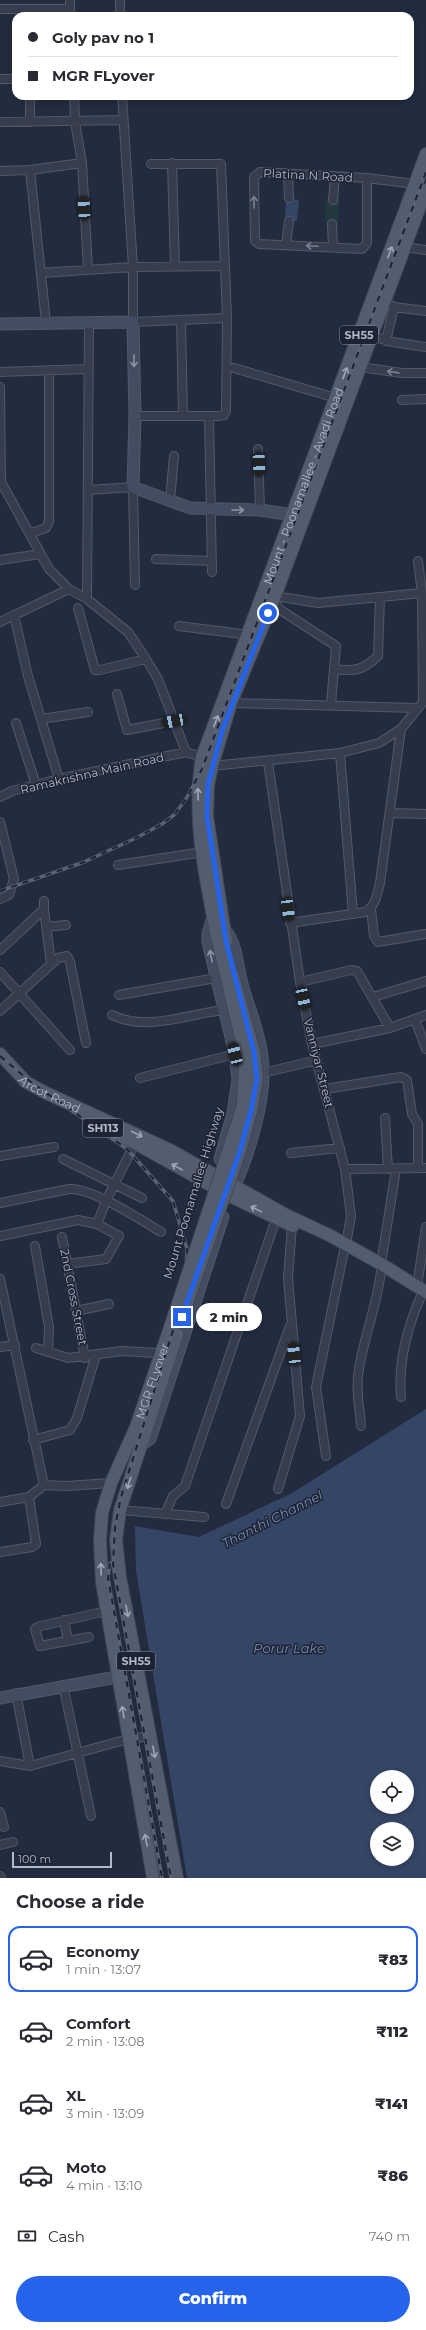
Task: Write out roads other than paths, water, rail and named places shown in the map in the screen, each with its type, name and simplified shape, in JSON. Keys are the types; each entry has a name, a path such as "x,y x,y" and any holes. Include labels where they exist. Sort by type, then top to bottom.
{"main road":[{"name":"Mount - Poonamallee - Avadi Road","path":"222,935 207,816 208,785 212,766 243,662 249,635 317,465 372,336 389,304 421,187 426,154"},
{"name":"Mount - Poonamallee - Avadi Road","path":"317,465 336,398 421,187"},
{"name":"Mount - Poonamallee - Avadi Road","path":"213,916 198,818 197,784 202,757 243,662 274,599 294,521"},
{"name":"MGR FLyover","path":"124,1450 140,1429 240,1151 251,1111 257,1079 254,1052 222,935 213,916"},
{"name":"Arcot Road","path":"0,1058 23,1087 43,1100 213,1181"},
{"name":"Arcot Road","path":"0,1058 26,1082 44,1092 134,1132 213,1181"},
{"name":"SH113","path":"213,1181 276,1219 345,1248"},
{"name":"SH113","path":"232,1192 345,1248 423,1293"},
{"path":"194,1236 214,1244"},
{"name":"MGR FLyover","path":"140,1429 140,1446"},
{"name":"SH55","path":"140,1446 120,1510 116,1540 120,1577 177,1878"},
{"name":"SH55","path":"124,1450 110,1483 102,1513 100,1541 102,1582 117,1677 153,1878"}],"street":[{"path":"70,0 70,12"},
{"path":"120,0 120,12"},
{"path":"0,9 31,12"},
{"path":"0,79 12,79"},
{"path":"30,100 30,122"},
{"path":"74,100 75,122 82,163 88,269"},
{"path":"122,100 133,267 135,416 133,487 135,585"},
{"path":"0,122 75,122 123,120"},
{"path":"0,171 30,170 82,163"},
{"path":"172,163 176,266"},
{"path":"135,416 209,416 224,415 226,410 227,318 221,164 151,164"},
{"path":"30,170 46,322"},
{"name":"Platina N Road","path":"260,172 288,174 367,178 366,246 362,249 333,248 259,244 255,241 254,177 260,172"},
{"path":"288,174 289,198"},
{"path":"333,200 335,176"},
{"path":"367,178 421,187"},
{"path":"286,245 289,221"},
{"path":"332,224 333,248"},
{"path":"404,247 426,250"},
{"path":"41,273 133,267 225,266"},
{"path":"386,341 389,304 426,311"},
{"path":"0,324 46,322 89,324 227,318"},
{"path":"181,321 183,416"},
{"path":"87,599 89,490 89,324"},
{"path":"372,336 386,341 426,347"},
{"path":"360,367 402,373 426,373"},
{"path":"234,368 336,398"},
{"path":"0,372 88,369"},
{"path":"31,533 46,528 49,521 49,370"},
{"path":"0,387 1,482 31,533 40,554 49,569 69,589 87,599 128,632 158,679 186,752 202,757"},
{"path":"402,400 426,399"},
{"path":"209,416 212,572"},
{"path":"258,449 260,510"},
{"path":"170,500 174,456"},
{"path":"89,490 133,487 190,508 212,510 260,510 294,521"},
{"path":"0,560 40,554"},
{"path":"156,559 212,561"},
{"path":"212,766 268,762 340,753 379,743 400,730 422,704 422,593 418,561"},
{"path":"0,622 69,589"},
{"path":"274,599 318,603 422,593"},
{"path":"334,669 344,670 366,668 378,656 380,597"},
{"path":"274,599 282,611 336,646 331,704"},
{"path":"78,608 94,670 100,670 146,659"},
{"path":"14,615 41,719 59,779"},
{"path":"179,626 249,635"},
{"path":"117,694 127,730 174,721"},
{"path":"231,704 422,704"},
{"path":"41,719 88,712"},
{"path":"16,723 36,784"},
{"path":"400,730 391,813 380,883 377,898 371,909 374,936 378,942 425,934"},
{"name":"Ramakrishna Main Road","path":"0,797 36,784 186,752"},
{"path":"340,753 352,914"},
{"name":"Vanniyar Street","path":"268,762 290,923 300,982 312,1044 345,1169 351,1216 316,1387 326,1456"},
{"path":"391,813 426,814"},
{"path":"0,822 14,879 9,895 0,899"},
{"path":"118,865 203,852"},
{"path":"0,950 44,905 51,964"},
{"path":"290,923 352,914 371,909"},
{"name":"Mount Poonamallee Highway","path":"124,1450 126,1438 213,1181 233,1113 238,1080 235,1054 216,978 208,934 213,916"},
{"path":"46,927 66,925"},
{"path":"140,1446 150,1438 249,1143 262,1095 263,1073 261,1048 241,981 231,935 222,935"},
{"path":"0,1011 51,964 62,956 68,958 86,1043"},
{"path":"300,982 354,970 359,973 390,1028"},
{"path":"0,972 21,993 70,1050"},
{"path":"119,995 216,978"},
{"path":"373,997 426,981"},
{"path":"112,1015 128,1021 143,1023 224,1010"},
{"path":"312,1044 390,1028 426,1015"},
{"path":"415,1019 426,1049"},
{"path":"140,1078 235,1054"},
{"path":"263,1073 316,1060"},
{"path":"325,1089 401,1077 407,1080 412,1114 418,1124 422,1168 345,1169"},
{"path":"361,1426 358,1376 375,1310 392,1169 385,1118"},
{"path":"227,1135 249,1143"},
{"path":"97,1224 106,1201 135,1144"},
{"path":"0,1156 54,1147"},
{"path":"291,1153 340,1148"},
{"path":"63,1159 142,1198"},
{"path":"0,1203 74,1188 106,1201 161,1232"},
{"path":"165,1514 173,1496 185,1486 276,1219"},
{"path":"0,1236 75,1220 97,1224 119,1236 106,1259 67,1264"},
{"path":"278,1489 300,1416 288,1278 292,1226"},
{"path":"401,1398 400,1380 403,1354 411,1317 423,1293 426,1227"},
{"name":"2nd Cross Street","path":"62,1237 85,1358"},
{"path":"35,1246 49,1327 48,1352"},
{"path":"0,1279 15,1345 33,1440 44,1485"},
{"path":"76,1311 109,1304"},
{"path":"226,1504 291,1323"},
{"path":"0,1347 15,1345"},
{"path":"36,1348 68,1358 85,1358 122,1351 155,1354"},
{"path":"33,1440 70,1430 77,1418 96,1355"},
{"path":"0,1502 29,1497 44,1485 66,1486 110,1483"},
{"path":"0,1552 36,1544 29,1497"},
{"path":"120,1510 204,1517"},
{"path":"89,1637 39,1646 35,1629 64,1620 106,1611"},
{"path":"64,1620 68,1641"},
{"path":"0,1698 16,1693 117,1677"},
{"path":"63,1685 90,1816"},
{"path":"16,1693 30,1766"},
{"path":"0,1761 30,1766 128,1739 151,1736"},
{"path":"0,1812 4,1827"},
{"path":"0,1845 13,1842"}],"water":[{"path":"286,198 299,200 297,221 285,221"},
{"name":"Porur Lake","path":"426,1409 426,1878 187,1878 136,1571 135,1526 199,1537 292,1493"}],"railway":[{"path":"0,891 84,862 136,838 162,824 174,815 186,799 202,769 426,172"},
{"path":"0,1056 32,1083 127,1149 173,1201 187,1249 185,1292 121,1497 115,1527 113,1564 171,1878"},
{"path":"110,1563 108,1578 162,1878"}],"water label":[{"name":"Thanthi Channel","path":"272,1519"}]}
